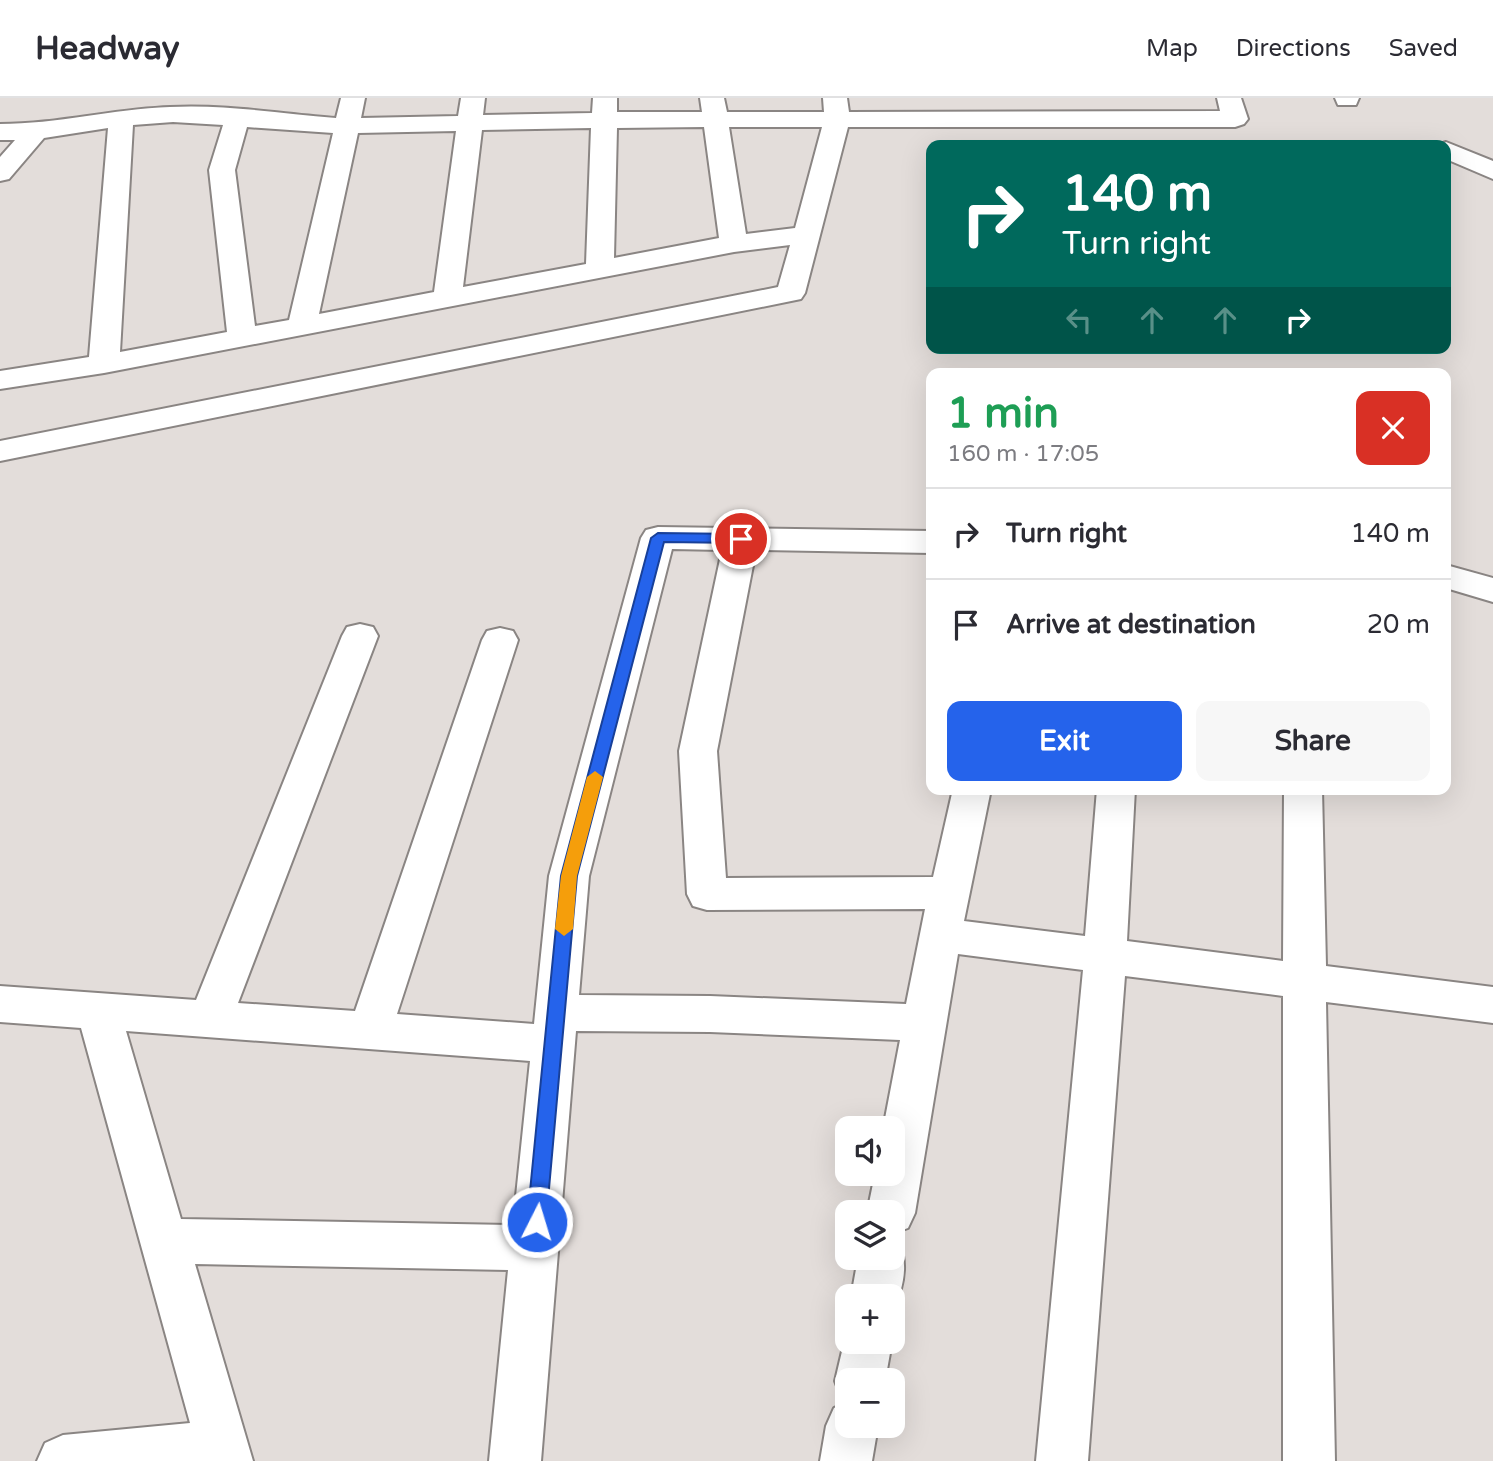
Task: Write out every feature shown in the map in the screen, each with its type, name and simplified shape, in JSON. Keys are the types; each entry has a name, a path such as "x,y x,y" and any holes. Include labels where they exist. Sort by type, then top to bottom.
{"street":[{"path":"302,326 345,126 354,98"},
{"path":"0,132 36,132 121,118 173,114 345,126 470,111 836,109 942,133 1031,121 1235,119 1229,98"},
{"path":"600,269 606,109"},
{"path":"713,109 734,244"},
{"path":"0,451 791,293 836,109"},
{"path":"447,299 470,111"},
{"path":"103,364 121,118"},
{"path":"238,118 222,161 222,170 242,338"},
{"path":"0,173 36,132"},
{"path":"1451,152 1493,171"},
{"path":"0,380 103,364 734,244 807,235"},
{"path":"515,1461 569,876 658,538 926,542"},
{"path":"741,539 698,751 707,894 949,893"},
{"path":"1451,578 1493,590"},
{"path":"211,1019 360,636"},
{"path":"370,1030 500,640"},
{"path":"893,1200 940,935 971,795"},
{"path":"1062,1461 1105,956 1116,795"},
{"path":"1304,795 1310,1461"},
{"path":"940,935 1493,1005"},
{"path":"0,1004 370,1030 555,1028 710,1014 925,1023"},
{"path":"63,1461 224,1453 98,1011"},
{"path":"164,1241 534,1248"},
{"path":"846,1461 850,1438"}],"slow traffic":[{"path":"564,929 569,876 595,777"}],"route":[{"path":"537,1222 569,876 658,538 741,539"}]}
